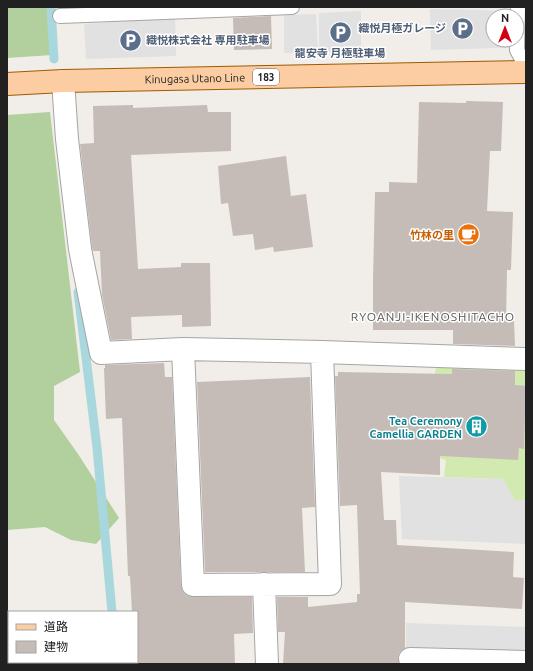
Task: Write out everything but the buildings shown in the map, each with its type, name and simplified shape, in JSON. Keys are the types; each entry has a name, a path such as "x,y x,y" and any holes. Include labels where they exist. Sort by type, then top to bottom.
{"main road":[{"name":"Kinugasa Utano Line","path":"7,84 63,81 526,72"}],"street":[{"path":"63,81 67,139 80,249 101,352 183,349 526,359"},
{"path":"183,349 193,585 330,584 322,352"},
{"path":"264,584 267,664"},
{"path":"410,659 526,662"}],"lane":[{"path":"60,16 292,7"},
{"path":"518,7 517,50 526,67"}],"green space":[{"path":"7,7 52,7 52,55 7,58"},
{"path":"50,112 80,372 54,386 54,420 78,454 119,518 96,544 71,540 45,527 7,530 7,115"},
{"path":"436,365 526,369 526,500 515,501 503,479 444,477 446,460 437,457 433,398"}],"shaded area":[{"name":"織悦月極ガレージ","path":"430,9 485,10 485,48 492,48 431,50"},
{"name":"龍安寺 月極駐車場","path":"361,11 361,52 319,52 319,13"},
{"path":"316,14 318,53 284,53 284,15"},
{"name":"織悦株式会社 専用駐車場","path":"175,18 176,56 86,59 84,24"},
{"path":"399,476 503,479 515,501 526,500 526,544 402,539"},
{"path":"406,623 526,627 526,664 406,663"}],"waterway":[{"path":"51,7 54,59"},
{"path":"78,292 97,448 112,611"}],"place":[{"name":"織悦月極ガレージ","path":"462,28"},
{"name":"龍安寺 月極駐車場","path":"340,33"},
{"name":"織悦株式会社 専用駐車場","path":"130,40"},
{"name":"竹林の里","path":"469,235"},
{"name":"Tea Ceremony Camellia GARDEN","path":"477,427"}],"district":[{"name":"RYOANJI-IKENOSHITACHO","path":"433,317"}]}
